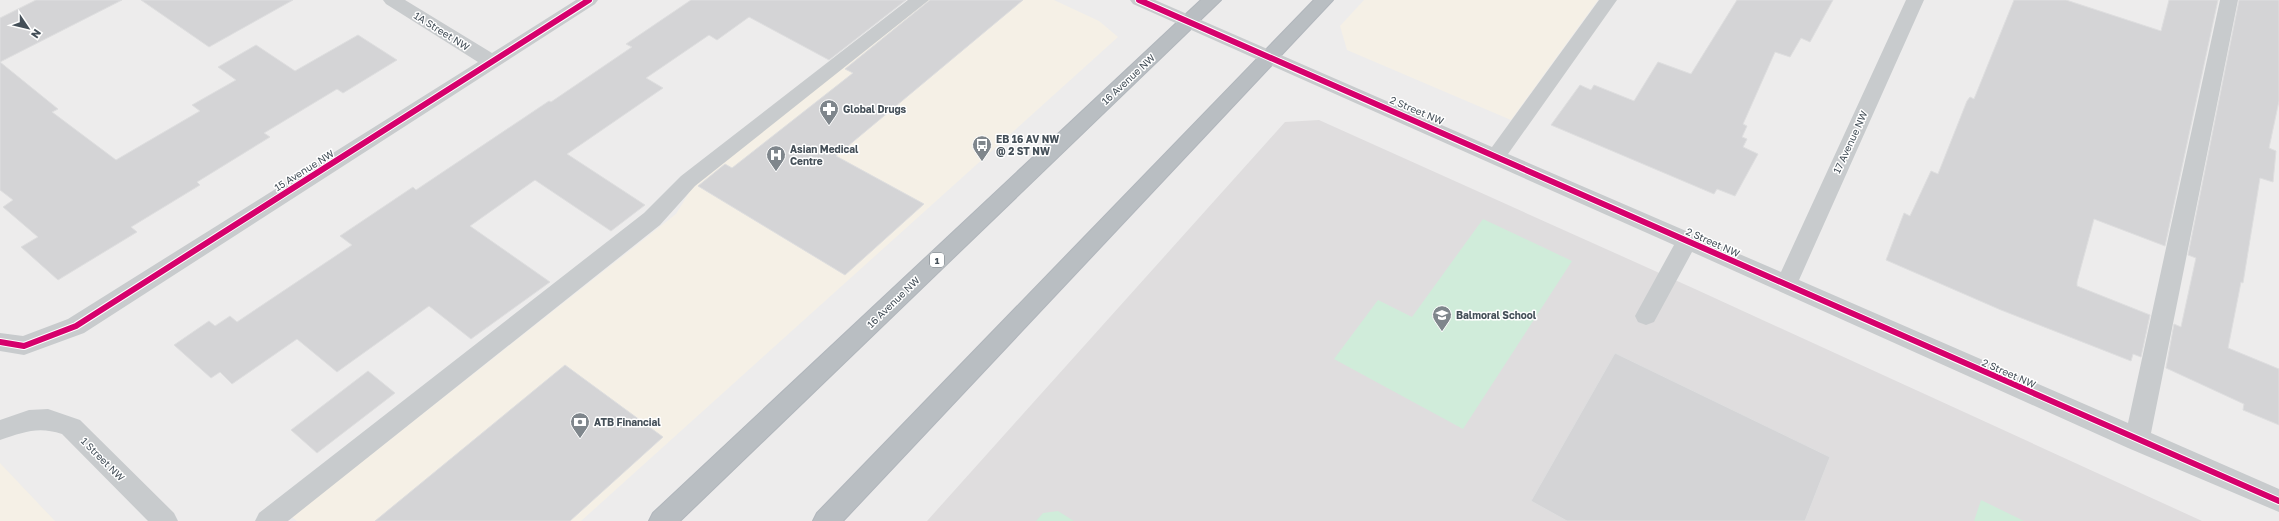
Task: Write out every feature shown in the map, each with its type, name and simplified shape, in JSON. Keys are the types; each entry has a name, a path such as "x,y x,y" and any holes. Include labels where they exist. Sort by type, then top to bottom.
{"highway":[{"name":"16 Avenue NW","path":"662,521 1212,0"},
{"path":"826,521 1324,0"}],"street":[{"name":"1A Street NW","path":"392,0 492,62"},
{"name":"15 Avenue NW","path":"0,342 24,346 76,326 589,0"},
{"path":"268,521 652,219 688,181 920,0"},
{"name":"2 Street NW","path":"1139,0 1496,156 2137,440 2279,501"},
{"path":"1496,156 1608,0"},
{"name":"17 Avenue NW","path":"1786,285 1915,0"},
{"path":"2137,440 2229,0"},
{"path":"1646,316 1687,241"},
{"name":"1 Street NW","path":"0,430 29,420 48,419 71,427 165,521"}],"shaded area":[{"path":"921,0 1054,0 1099,21 1118,37 581,521 297,521 292,517 676,214 696,181"},
{"path":"1364,0 1598,0 1511,120 1347,50 1340,26"},
{"name":"Balmoral School","path":"1319,120 1695,289 2202,521 927,521 1285,122"},
{"path":"0,463 55,521 0,521"}],"green space":[{"path":"1483,219 1572,261 1463,429 1334,359 1378,300 1412,317"},
{"path":"1981,500 2024,521 1974,521"},
{"path":"1058,511 1074,521 1036,521 1043,513"}],"building":[{"path":"36,0 122,0 0,62 0,18"},
{"path":"141,0 293,0 209,47"},
{"path":"691,0 906,0 829,60 749,17 717,40 709,35 646,78 663,88 567,154 645,205 611,231 535,180 470,226 550,282 471,339 429,306 337,372 297,339 232,384 220,372 211,378 174,345 209,321 215,326 230,316 237,322 352,245 340,236 413,187 416,190 549,101 551,102 632,47 626,44"},
{"path":"930,0 1023,0 836,156 924,204 845,275 698,186 725,164 732,168 853,73 845,69"},
{"path":"1737,0 1833,0 1810,42 1801,38 1790,57 1775,52 1743,124 1747,126 1742,137 1747,139 1743,147 1758,154 1735,196 1717,189 1714,194 1551,125 1580,85 1591,90 1594,85 1634,101 1658,62 1691,74"},
{"path":"2014,0 2066,0 2161,31 2169,0 2218,0 2165,246 2094,219 2077,282 2077,286 2150,315 2141,357 2133,354 2131,361 2001,310 1886,260 1904,213 1910,216 1931,171 1938,174 1967,101 1970,97 1974,99"},
{"path":"2239,0 2279,0 2279,101 2269,148 2276,151 2273,182 2260,178 2243,283 2241,282 2228,348 2279,369 2279,425 2243,410 2244,404 2166,368 2174,324 2181,327 2196,258 2188,255"},
{"path":"358,35 397,60 343,93 337,89 264,133 270,137 197,182 200,185 131,227 137,232 58,280 21,247 38,237 3,207 13,200 0,190 0,62 58,109 52,112 116,160 200,111 192,105 236,80 218,67 256,45 295,71"},
{"path":"1615,353 1830,457 1805,521 1567,521 1531,501"},
{"path":"565,365 663,437 570,521 375,521"},
{"path":"368,371 395,393 317,453 291,430"}],"cycle path":[{"path":"0,342 24,346 76,326 589,0"},
{"path":"1139,0 2279,501"}],"place":[{"name":"Global Drugs","path":"829,126"},
{"name":"EB 16 AV NW @ 2 ST NW","path":"982,162"},
{"name":"Asian Medical Centre","path":"776,172"},
{"name":"Balmoral School","path":"1442,332"},
{"name":"ATB Financial","path":"580,439"}]}
